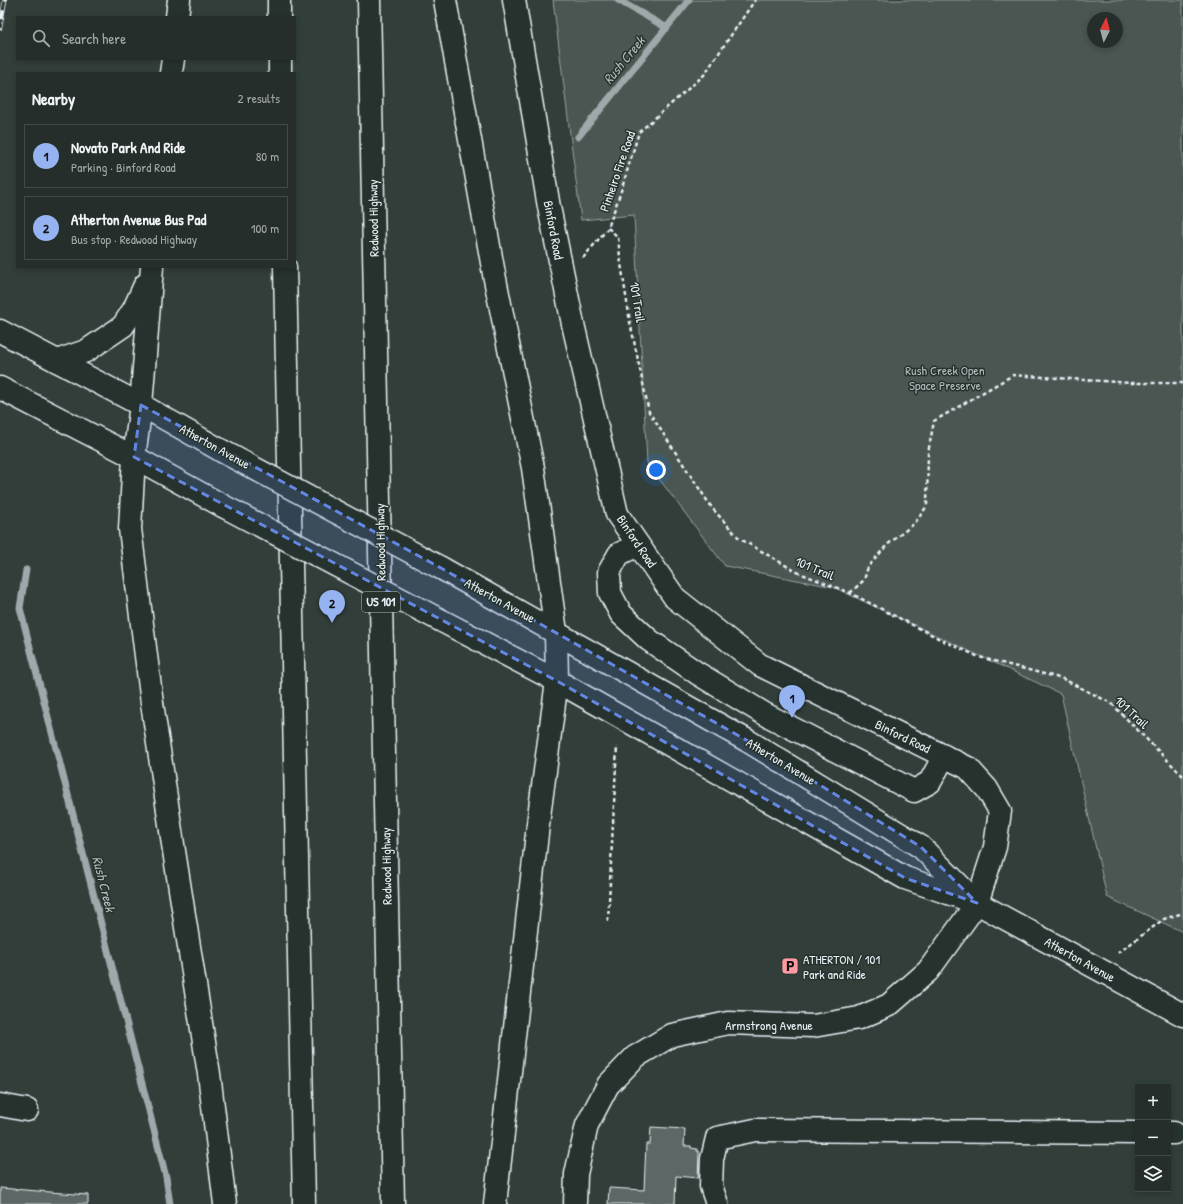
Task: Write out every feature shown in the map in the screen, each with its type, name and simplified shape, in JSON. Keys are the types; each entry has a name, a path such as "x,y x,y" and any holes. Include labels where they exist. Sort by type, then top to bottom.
{"main road":[{"path":"177,16 179,0"},
{"path":"279,0 279,16"},
{"name":"Redwood Highway","path":"368,0 393,1204"},
{"path":"445,0 494,274 532,468 556,632 557,681 539,816 495,1204"},
{"name":"Binford Road","path":"514,0 549,206 584,374 617,514 675,598 760,665 968,768 987,789 1000,811 995,847 977,903"},
{"path":"171,72 173,60"},
{"path":"280,60 280,72"},
{"path":"56,361 86,351 123,326 134,309 152,268"},
{"path":"152,268 141,405 134,457 130,529 152,703 171,835 209,1074 225,1204"},
{"path":"285,268 304,1204"},
{"name":"Atherton Avenue","path":"8,336 141,405 441,568 748,741 921,847 977,903"},
{"name":"Atherton Avenue","path":"3,390 134,457 223,506 557,681 905,878 977,903 1183,1015"},
{"path":"638,545 618,554 609,572 610,593 621,614 644,634 696,673 763,713 914,791 930,782 944,756"},
{"name":"Armstrong Avenue","path":"574,1204 576,1174 587,1125 608,1085 635,1057 672,1034 728,1023 813,1026 859,1018 889,1005 928,971 977,903"},
{"path":"0,1105 27,1110"},
{"path":"717,1204 711,1186 712,1159 717,1138 754,1130 1135,1133"}],"path":[{"name":"Pinheiro Fire Road","path":"564,280 608,228 622,191 639,132 704,75 755,0"},
{"name":"101 Trail","path":"608,228 618,237 630,322 649,412 712,508 739,538 797,572 850,593 946,642 979,657 1063,679 1111,703 1183,776"},
{"path":"850,593 864,580 868,567 887,545 915,523 927,506 928,453 934,422 1013,375 1131,383 1183,383"},
{"path":"608,921 617,746"},
{"path":"1098,969 1125,947 1164,919 1183,913"}],"highlighted area":[{"path":"141,405 441,568 748,741 921,847 977,903 905,878 557,681 134,457"}],"green space":[{"name":"Rush Creek Open Space Preserve","path":"553,0 1183,0 1183,932 1107,897 1061,694 833,587 725,566 647,463 634,215 581,220"}],"building":[{"path":"651,1127 685,1129 684,1146 691,1146 691,1148 697,1149 699,1152 698,1178 676,1176 675,1204 608,1204 609,1188 644,1190 646,1144 650,1144"},
{"path":"0,1188 88,1195 88,1204 0,1204"}],"waterway":[{"path":"618,0 667,28"},
{"name":"Rush Creek","path":"578,137 689,0"},
{"name":"Rush Creek","path":"26,570 20,608 166,1177 170,1204"}],"railway":[{"path":"0,28 5,0"}],"place":[{"name":"Atherton Avenue Bus Pad","path":"332,623"},
{"name":"Novato Park And Ride","path":"792,718"},
{"name":"ATHERTON / 101 Park and Ride","path":"790,966"}]}
